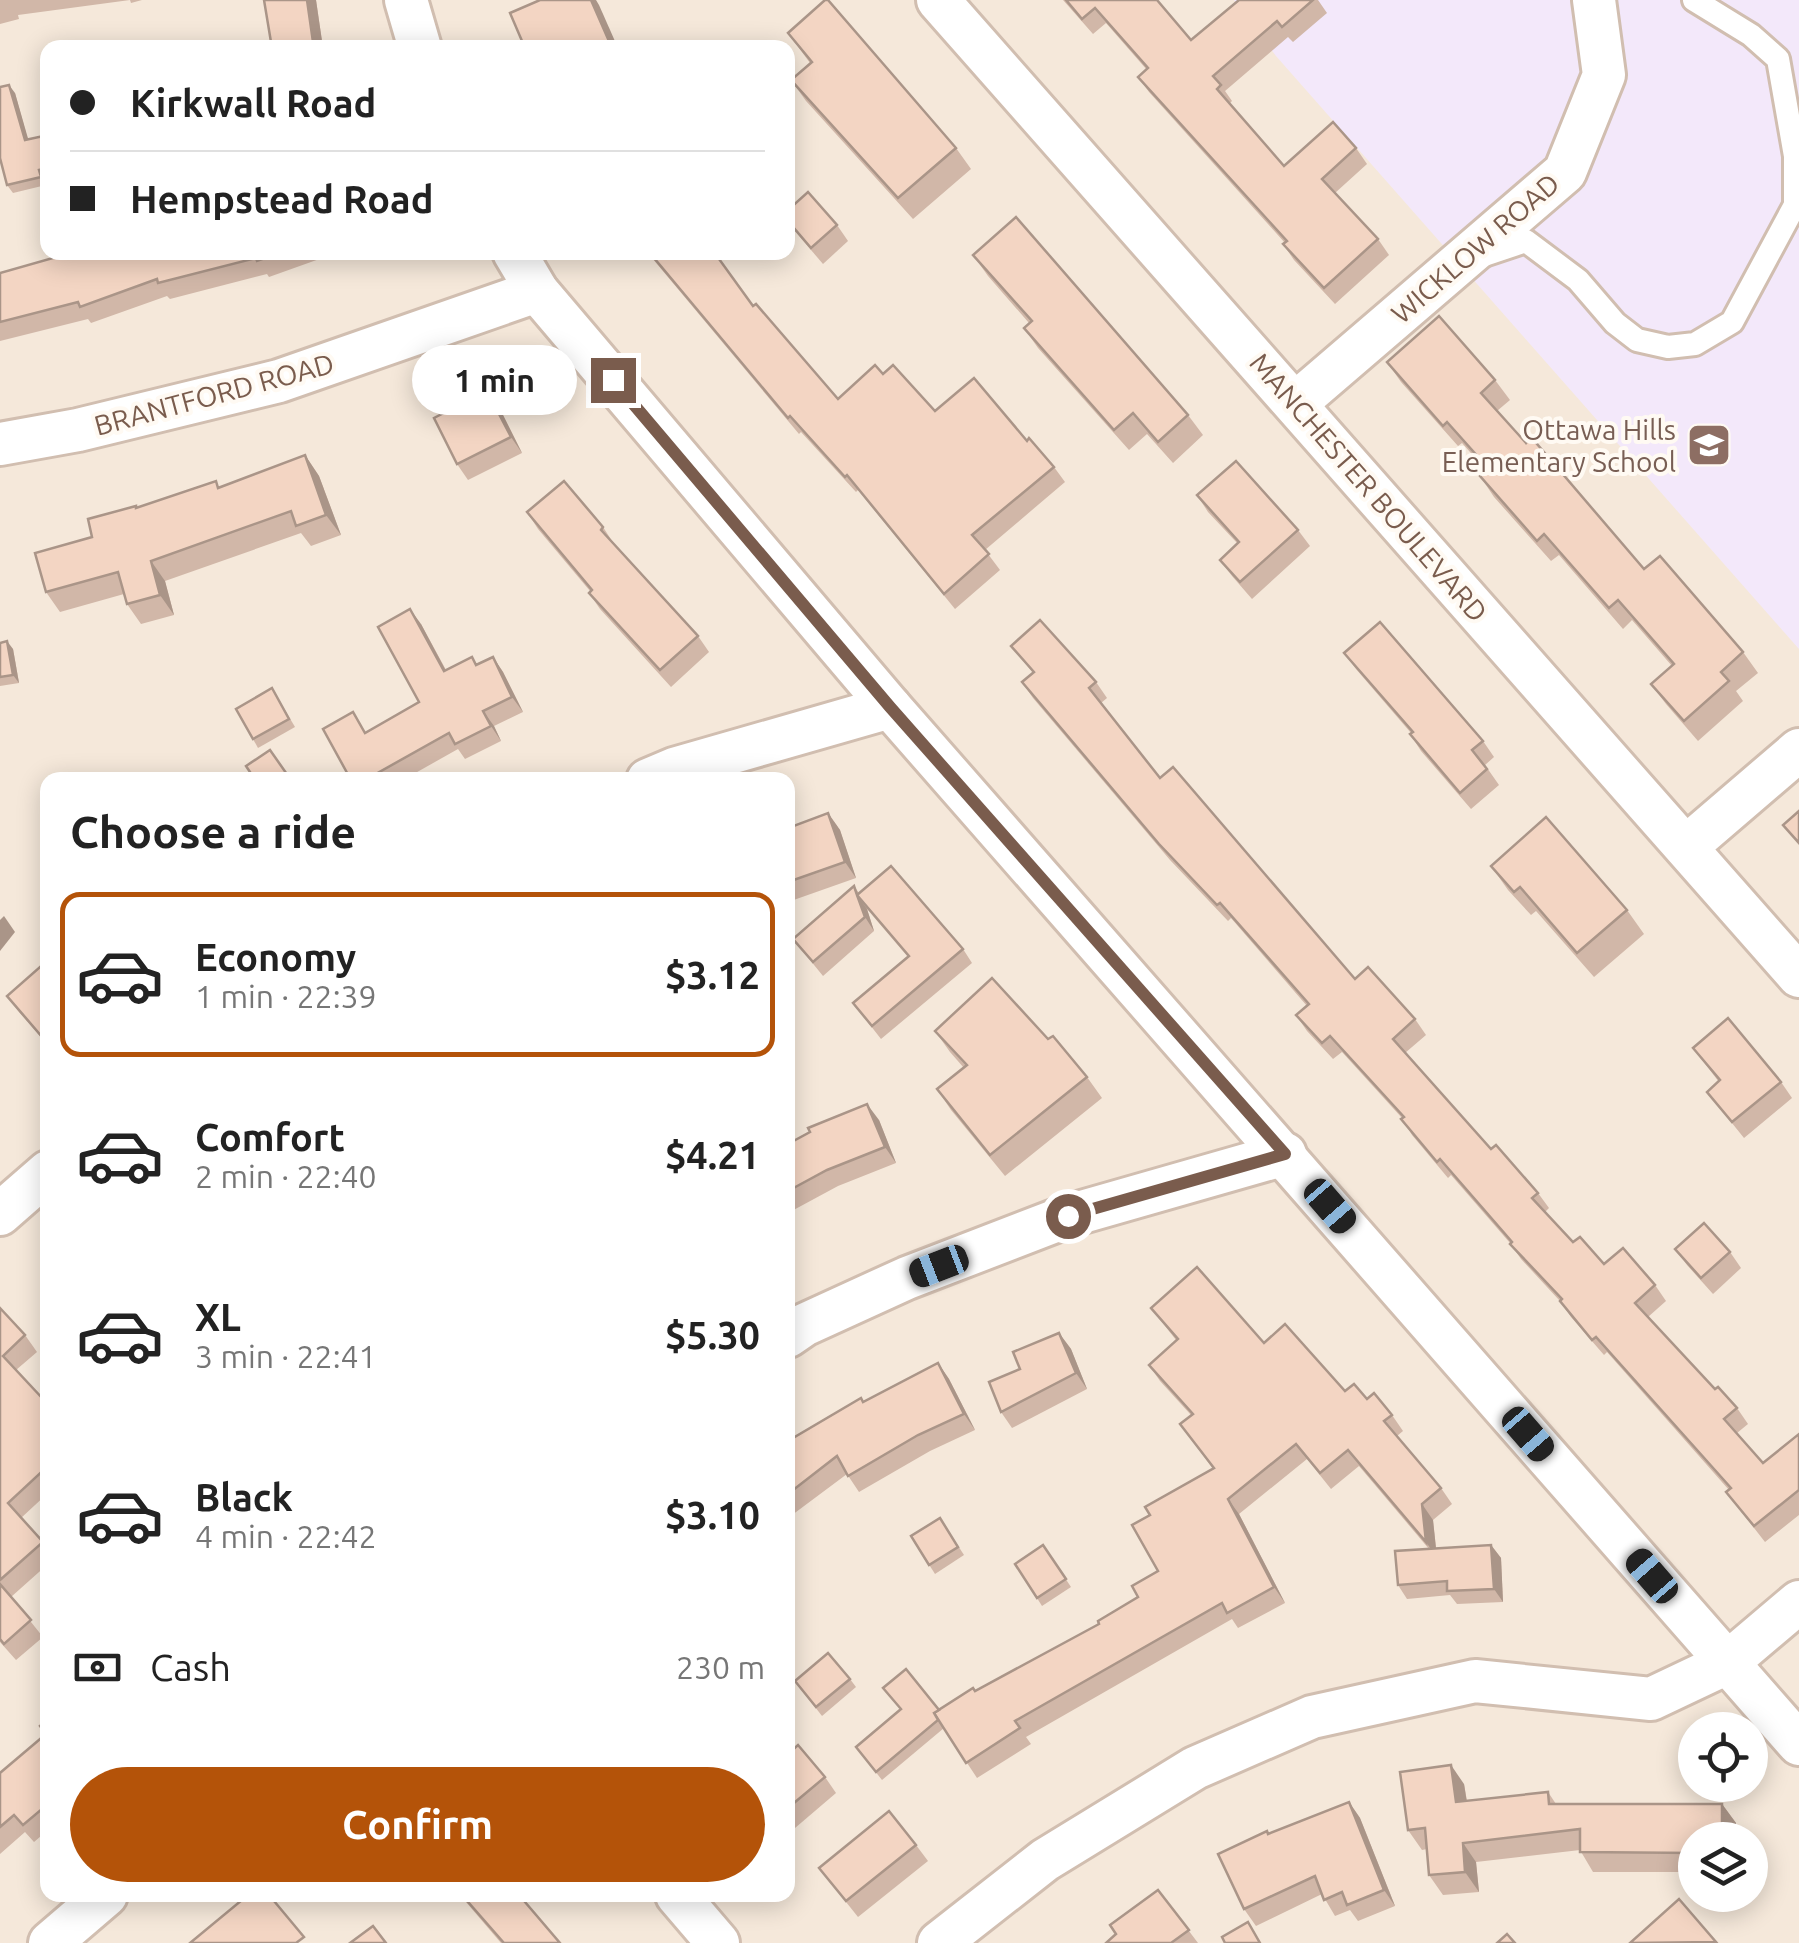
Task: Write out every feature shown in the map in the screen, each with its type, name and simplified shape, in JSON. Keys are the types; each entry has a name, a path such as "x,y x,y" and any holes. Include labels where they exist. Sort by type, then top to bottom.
{"street":[{"path":"406,0 418,40"},
{"name":"MANCHESTER BOULEVARD","path":"938,0 1799,976"},
{"name":"WICKLOW ROAD","path":"1296,403 1565,172 1604,76 1594,0"},
{"path":"519,260 538,291 890,707 1799,1744"},
{"name":"BRANTFORD ROAD","path":"0,444 78,430 279,381 538,291"},
{"path":"667,772 890,707"},
{"path":"1686,847 1799,750"},
{"path":"795,1331 906,1278 1068,1216 1285,1154"},
{"path":"940,1943 1045,1860 1195,1768 1312,1717 1475,1682 1651,1699 1727,1664 1799,1602"},
{"path":"50,1943 98,1902"},
{"path":"683,1902 718,1943"}],"lane":[{"path":"1458,265 1526,241 1578,280 1615,323 1637,340 1668,346 1695,344 1732,322 1795,205 1795,156 1778,59 1751,35 1694,0"}],"shaded area":[{"path":"0,0 1799,0 1799,1943 0,1943"},
{"name":"Ottawa Hills Elementary School","path":"1234,0 1799,0 1799,649 1276,56"}],"building":[{"path":"264,0 307,0 313,40 271,40"},
{"path":"540,0 591,0 608,40 522,40 510,13"},
{"path":"828,0 956,148 898,198 795,84 795,77 812,62 788,33"},
{"path":"1066,0 1157,0 1191,40 1239,0 1313,0 1282,27 1277,21 1213,76 1221,85 1217,89 1284,166 1333,122 1356,148 1322,179 1378,239 1324,288 1283,244 1287,241 1138,77 1148,68 1095,8 1082,19"},
{"path":"9,85 25,140 40,137 40,177 7,185 0,158 0,87"},
{"path":"808,192 837,225 811,248 795,229 795,204"},
{"path":"1016,217 1188,415 1158,442 1133,413 1114,430 1024,328 1032,321 973,255"},
{"path":"46,260 248,260 158,283 157,279 80,307 78,302 0,322 0,273"},
{"path":"656,260 720,260 753,306 756,304 838,399 875,365 883,374 893,365 935,411 974,378 1054,467 972,535 989,554 944,594 847,475 788,418"},
{"path":"1439,316 1495,380 1481,393 1526,443 1531,437 1644,569 1660,556 1743,652 1721,672 1729,681 1684,721 1651,684 1674,664 1618,600 1609,608 1544,534 1537,541 1480,476 1488,468 1447,422 1443,426 1387,362"},
{"path":"487,391 511,437 457,464 434,418"},
{"path":"305,455 326,515 296,526 291,511 151,561 160,595 127,604 118,572 46,592 35,553 92,537 88,519 136,508 216,481 218,488"},
{"path":"1236,461 1298,530 1240,582 1220,560 1239,542 1197,495"},
{"path":"564,481 603,527 601,530 698,636 660,670 589,593 592,590 527,512"},
{"path":"410,609 444,671 472,657 476,665 493,657 512,697 483,711 491,726 455,744 449,733 379,772 347,772 323,729 353,712 365,733 419,702 378,627"},
{"path":"1040,620 1096,682 1089,688 1160,778 1173,767 1355,979 1368,967 1415,1019 1393,1039 1491,1149 1496,1145 1538,1193 1532,1198 1573,1242 1580,1237 1604,1264 1623,1248 1655,1285 1635,1303 1737,1408 1724,1419 1763,1463 1799,1434 1799,1490 1754,1526 1726,1492 1731,1488 1596,1337 1592,1340 1562,1299 1510,1244 1440,1159 1437,1162 1401,1119 1404,1117 1330,1036 1322,1043 1296,1015 1309,1004 1220,903 1217,905 1159,844 1022,682 1034,672 1011,646"},
{"path":"1380,622 1483,741 1472,750 1487,769 1460,793 1344,653"},
{"path":"7,641 13,675 0,677 0,643"},
{"path":"272,688 289,719 253,739 236,709"},
{"path":"270,750 285,772 250,772 246,766"},
{"path":"1799,811 1799,843 1783,825"},
{"path":"828,813 845,862 795,880 795,825"},
{"path":"1546,817 1627,910 1577,953 1520,887 1514,892 1491,866"},
{"path":"891,866 963,949 872,1026 853,1003 909,956 857,895"},
{"path":"854,886 865,917 813,962 795,937"},
{"path":"40,967 40,1034 7,996"},
{"path":"992,978 1048,1039 1053,1036 1087,1077 990,1155 937,1089 967,1065 935,1031"},
{"path":"1728,1018 1781,1082 1732,1122 1707,1092 1720,1080 1693,1048"},
{"path":"867,1104 885,1147 795,1187 795,1140 810,1132 808,1128"},
{"path":"1704,1223 1730,1252 1701,1278 1675,1249"},
{"path":"1197,1267 1264,1343 1285,1324 1345,1391 1354,1384 1367,1399 1374,1393 1392,1415 1384,1421 1441,1488 1422,1504 1426,1542 1348,1450 1320,1473 1296,1444 1228,1499 1274,1587 1227,1613 1222,1603 1015,1721 1020,1728 966,1763 934,1713 973,1688 975,1691 1099,1624 1098,1621 1138,1597 1132,1586 1158,1571 1132,1525 1150,1515 1145,1507 1214,1468 1180,1424 1193,1414 1149,1365 1178,1339 1151,1308"},
{"path":"0,1308 25,1335 3,1356 40,1396 40,1473 8,1503 40,1539 40,1545 0,1580"},
{"path":"1059,1333 1076,1373 1001,1412 989,1382 1020,1369 1013,1352"},
{"path":"938,1363 964,1414 918,1435 848,1476 837,1456 795,1489 795,1437 861,1398 863,1402"},
{"path":"940,1518 958,1547 929,1565 911,1536"},
{"path":"1043,1545 1066,1579 1037,1598 1015,1564"},
{"path":"1491,1545 1494,1589 1447,1591 1447,1581 1398,1585 1395,1551"},
{"path":"0,1584 31,1620 4,1644 0,1639"},
{"path":"828,1653 850,1679 816,1707 795,1681"},
{"path":"906,1669 939,1710 934,1713 938,1720 876,1772 856,1747 901,1709 883,1688"},
{"path":"40,1739 40,1811 23,1825 14,1815 0,1827 0,1773"},
{"path":"798,1745 825,1777 795,1802"},
{"path":"1451,1765 1456,1802 1548,1792 1549,1804 1722,1804 1722,1822 1678,1822 1678,1853 1580,1852 1580,1829 1463,1843 1465,1872 1429,1875 1425,1828 1408,1830 1400,1772"},
{"path":"1349,1802 1384,1890 1347,1905 1342,1892 1324,1900 1315,1876 1244,1909 1218,1854 1267,1831 1268,1834"},
{"path":"889,1811 916,1845 846,1901 819,1868"},
{"path":"1158,1890 1189,1930 1171,1943 1106,1943 1116,1934 1110,1925"},
{"path":"1678,1900 1678,1912 1690,1912 1716,1942 1630,1943"},
{"path":"240,1902 275,1902 304,1937 296,1943 190,1943"},
{"path":"468,1902 525,1902 560,1943 504,1943"},
{"path":"1248,1922 1260,1943 1225,1943 1222,1937"},
{"path":"373,1926 386,1943 350,1943"},
{"path":"1507,1934 1515,1943 1497,1943"}],"place":[{"name":"Ottawa Hills Elementary School","path":"1709,445"}],"route":[{"path":"613,380 890,707 1285,1154 1068,1216"}]}
